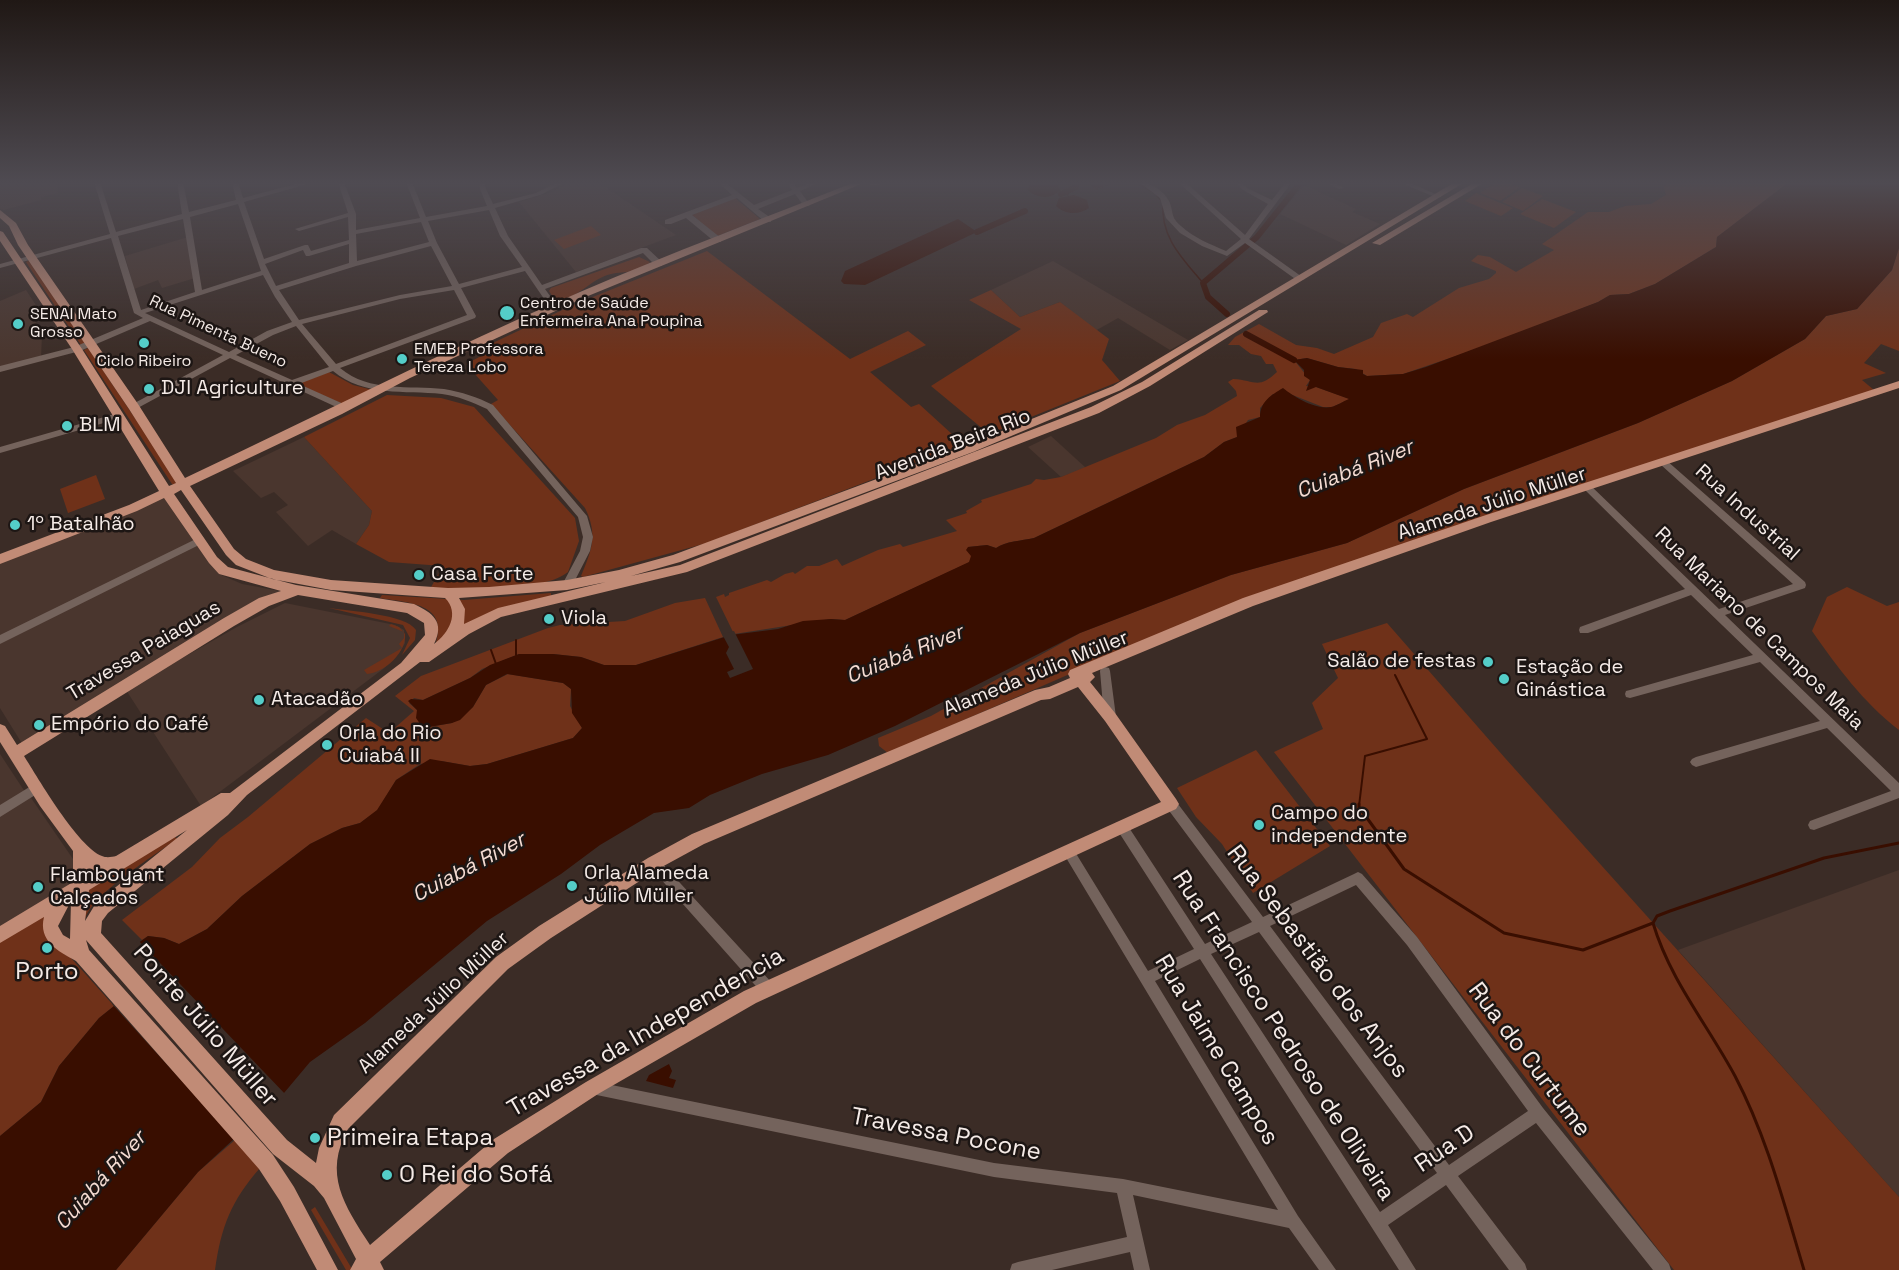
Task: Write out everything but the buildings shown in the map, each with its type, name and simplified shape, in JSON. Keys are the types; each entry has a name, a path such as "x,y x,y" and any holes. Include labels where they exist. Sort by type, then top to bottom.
{"main road":[{"path":"0,935 242,790 406,667 428,646 432,624 425,615 409,608 297,591 224,571 213,560 167,493 77,349 4,241"},
{"path":"12,241 23,245"},
{"path":"21,241 92,343 230,552 241,562 272,574 331,585"},
{"path":"0,559 101,522 167,493 383,388 399,385 554,307 715,241"},
{"name":"Avenida Beira Rio","path":"331,585 448,593 489,592 567,585 619,575 676,559 969,449 1117,388 1144,374 1363,241"},
{"name":"Avenida Beira Rio","path":"406,667 484,618 682,569 1095,410 1146,384 1383,241"},
{"name":"Alameda Júlio Müller","path":"1666,465 1899,384"},
{"name":"Alameda Júlio Müller","path":"331,1191 325,1172 327,1149 341,1122 502,963 654,863 698,839 1040,694 1050,693 1078,677 1248,602 1666,465 1899,392"},
{"path":"1031,436 1025,434 1026,430 1059,412"},
{"path":"953,465 970,454 969,449"},
{"name":"Alameda Júlio Müller","path":"1078,677 1105,671 1206,626 1590,490"},
{"path":"272,574 297,591"},
{"name":"Travessa Paiaguas","path":"16,753 264,602 297,591 331,585"},
{"path":"498,613 508,607 553,596 567,585"},
{"path":"447,642 456,627 459,615 457,601 448,593"},
{"name":"Rua Sebastião dos Anjos","path":"1078,677 1110,717 1171,804"},
{"path":"0,730 82,856 77,936 82,955"},
{"name":"Ponte Júlio Müller","path":"242,790 223,810 102,908 93,921 93,936 273,1154"},
{"name":"Travessa da Independencia","path":"368,1266 501,1146 592,1088 767,988 1171,804"},
{"path":"82,856 103,864 122,863"},
{"path":"59,900 82,856"},
{"path":"59,900 78,918"},
{"name":"Ponte Júlio Müller","path":"59,900 50,922 52,933 63,946 82,955 273,1154"},
{"path":"273,1154 312,1170 331,1191 368,1266"},
{"path":"273,1154 287,1194 328,1270"}],"street":[{"path":"0,266 91,241"},
{"name":"Rua Pimenta Bueno","path":"116,241 138,313 345,408"},
{"path":"191,241 199,292"},
{"path":"256,241 274,289 297,323 333,367 343,376 361,384 383,388"},
{"path":"263,262 305,247 309,254 341,241"},
{"path":"352,241 353,264"},
{"path":"508,241 554,307"},
{"path":"1202,241 1227,254 1242,241"},
{"path":"1248,241 1301,279"},
{"path":"274,289 353,264 433,243 472,316 293,383"},
{"path":"542,288 644,250 658,264"},
{"path":"135,407 270,333 297,323 400,297 457,287 528,268"},
{"path":"138,313 266,272"},
{"path":"0,369 77,349 149,319"},
{"path":"399,385 453,392 474,398 490,408 564,492 582,516 588,537 579,566 567,585"},
{"path":"0,450 118,416"},
{"name":"Rua Industrial","path":"1666,465 1801,585 1718,614"},
{"name":"Rua Mariano de Campos Maia","path":"1590,490 1899,792"},
{"path":"0,640 200,541"},
{"path":"1584,630 1694,590"},
{"path":"1630,694 1762,657"},
{"path":"1105,671 1110,717"},
{"path":"1696,762 1828,723"},
{"path":"0,812 36,788"},
{"path":"1814,825 1899,792"},
{"name":"Rua Sebastião dos Anjos","path":"1171,804 1519,1270"},
{"name":"Rua Francisco Pedroso de Oliveira","path":"1122,827 1408,1270"},
{"name":"Rua Jaime Campos","path":"1068,851 1293,1221 1328,1270"},
{"path":"654,863 767,988"},
{"name":"Rua do Curtume","path":"1261,924 1358,878 1412,941 1538,1113 1663,1270"},
{"path":"1147,978 1261,924"},
{"name":"Travessa Pocone","path":"592,1088 994,1170 1123,1186 1293,1221"},
{"name":"Rua D","path":"1377,1223 1538,1113"},
{"path":"1123,1186 1142,1270"},
{"path":"1018,1270 1135,1243"}],"shaded area":[{"path":"174,241 189,241 195,278 162,288 158,280 134,289 125,256"},
{"path":"551,241 659,241 576,272"},
{"path":"555,241 584,241 564,249"},
{"path":"1338,241 1352,241 1346,245"},
{"path":"1546,241 1717,241 1716,247 1655,284 1629,294 1610,295 1598,302 1491,344 1403,374 1367,376 1356,369 1338,367 1307,358 1294,360 1310,380 1306,386 1316,387 1350,399 1332,407 1323,407 1290,394 1273,394 1260,408 1260,417 1248,420 1237,437 1224,442 1204,457 1034,538 996,548 987,545 968,547 972,556 970,562 845,620 831,619 734,634 716,597 724,594 725,597 729,593 767,580 771,582 785,574 793,572 795,574 807,566 819,566 837,559 842,566 878,550 900,544 903,547 957,531 946,520 967,513 966,511 982,502 981,500 1031,484 1036,479 1061,477 1156,438 1177,425 1205,415 1237,396 1236,391 1228,382 1233,379 1256,383 1271,378 1277,372 1273,364 1266,364 1261,356 1251,354 1239,345 1228,345 1235,337 1259,324 1296,345 1317,348 1334,354 1373,337 1381,323 1407,314 1413,317 1459,288 1489,279 1496,271 1471,261 1478,255 1490,257 1516,272 1554,250 1542,244"},
{"path":"1899,248 1899,351 1881,344 1864,363 1886,373 1862,380 1874,390 1171,630 888,753 879,746 878,738 931,716 1080,633 1231,575 1347,543 1464,489 1638,423 1732,381 1805,339 1826,316 1857,309 1892,270"},
{"path":"707,251 850,359 908,331 926,345 870,372 911,407 919,404 953,435 961,432 970,442 707,543 583,577 581,576 592,542 591,526 585,508 491,404 498,400 466,364 485,354 480,349 573,305"},
{"path":"639,257 650,262 642,269 611,274 597,280 571,297 556,301 549,291 551,288"},
{"path":"30,260 86,343 81,345 26,262"},
{"path":"1053,261 1188,340 1170,350 1118,318 1095,331 1060,302 1020,317 991,290"},
{"name":"SENAI Mato Grosso","path":"26,290 39,310 31,313 42,335 41,357 0,367 0,301"},
{"path":"991,290 1020,317 1060,302 1109,339 1102,360 1120,381 989,434 931,386 1021,329 969,300"},
{"path":"88,348 177,481 175,484 172,484 84,350"},
{"path":"329,372 353,385 377,391 347,406 297,384"},
{"path":"387,395 441,398 474,407 575,518 579,541 568,572 556,579 522,586 430,589 443,566 389,562 356,544 369,525 372,511 304,437"},
{"path":"1051,436 1086,468 1061,477 1028,447"},
{"path":"304,437 372,511 369,525 356,544 332,530 308,546 276,512 288,505 274,492 261,498 233,471"},
{"path":"96,475 105,499 68,513 60,489"},
{"path":"165,495 195,542 0,639 0,562"},
{"path":"196,544 219,574 242,584 280,591 23,745 0,708 0,642"},
{"path":"1847,587 1887,606 1899,602 1899,730 1863,696 1841,671 1812,631 1827,597"},
{"path":"551,593 551,596 501,608 436,643 438,630 436,620 431,613 414,604 380,598 382,595 464,600"},
{"path":"705,598 723,637 636,665 604,665 581,657 553,654 519,654 482,669 470,678 423,700 414,698 409,703 417,710 423,728 452,723 473,707 486,685 508,674 563,683 571,689 570,706 582,728 573,738 487,764 470,766 441,761 420,764 396,780 378,810 360,823 342,828 310,844 242,896 207,929 179,944 164,938 148,936 142,940 122,920 192,867 220,838 366,718 389,733 414,711 395,696 421,676 548,628 560,625 625,621 675,603"},
{"name":"Atacadão","path":"285,603 395,625 404,630 405,643 399,653 383,669 201,806 126,690 237,627"},
{"path":"329,608 376,614 401,620 416,630 415,640 402,655 410,638 403,625"},
{"path":"1387,623 1505,758 1899,1197 1899,1270 1674,1270 1274,752 1323,729 1312,703 1338,678 1322,644"},
{"path":"391,624 399,627 403,632 389,626"},
{"path":"404,633 405,641 402,648 399,644 404,638"},
{"path":"402,648 387,666 367,674 364,670"},
{"name":"Campo do independente","path":"1256,750 1330,846 1253,893 1222,844 1196,817 1177,788"},
{"path":"0,754 25,792 0,808"},
{"path":"29,795 73,859 75,874 67,886 0,928 0,815"},
{"path":"175,837 177,839 111,887 90,909 84,922 87,947 82,921 85,887"},
{"path":"1899,870 1899,1197 1678,950"},
{"path":"49,911 64,954 71,958 114,1006 99,1018 59,1066 41,1102 0,1136 0,941"},
{"path":"235,1140 260,1168 242,1192 229,1215 220,1241 215,1270 116,1270 198,1172"},
{"path":"315,1207 351,1270 346,1270 311,1210"}],"water":[{"path":"910,241 957,241 865,285 844,284 841,281 845,271"},
{"name":"Cuiabá River","path":"1717,241 1899,241 1892,270 1857,309 1826,316 1805,339 1732,381 1638,423 1464,489 1347,543 1231,575 1080,633 895,726 828,755 762,774 710,795 689,808 654,813 600,845 561,874 487,921 365,1023 310,1062 284,1093 198,1172 116,1270 0,1270 0,1136 41,1102 59,1066 99,1018 114,1006 134,946 148,936 164,938 179,944 207,929 242,896 310,844 342,828 360,823 377,810 396,780 430,759 470,766 487,764 573,738 582,728 572,713 571,689 563,683 507,674 486,685 473,707 460,720 423,728 416,718 417,710 408,701 411,699 423,700 470,678 490,665 519,654 553,654 581,657 604,665 636,665 731,635 778,629 803,621 845,620 969,562 971,556 966,550 968,547 987,545 996,548 1034,538 1204,457 1224,442 1237,437 1236,427 1260,417 1264,403 1283,388 1299,399 1319,407 1333,406 1349,399 1316,387 1306,391 1310,380 1304,376 1304,370 1294,360 1307,358 1338,367 1363,370 1363,374 1367,376 1403,374 1598,302 1610,295 1629,294 1655,284 1716,247"},
{"path":"669,1064 672,1071 669,1078 676,1080 673,1088 646,1081 649,1075"}],"pier":[{"path":"734,631 753,669 730,678 727,672 734,669 726,653 729,647 722,634"},
{"path":"138,940 286,1095 237,1142 112,1004 116,990 115,972 122,957"}],"waterway":[{"path":"1172,241 1180,256 1203,283"},
{"path":"1227,314 1208,297 1203,283 1252,241"},
{"path":"1246,334 1294,360"},
{"path":"516,640 516,655"},
{"path":"491,650 496,664"},
{"path":"1359,806 1365,756 1427,739 1395,675"},
{"path":"1359,806 1404,869 1504,933 1583,950 1653,923"},
{"path":"1653,923 1657,916 1670,911 1824,858 1899,843"},
{"path":"1653,923 1660,944 1679,983 1735,1076 1746,1099 1774,1171 1804,1270"}],"place":[{"name":"Centro de Saúde Enfermeira Ana Poupina","path":"507,313"},
{"name":"SENAI Mato Grosso","path":"18,324"},
{"name":"Ciclo Ribeiro","path":"144,343"},
{"name":"EMEB Professora Tereza Lobo","path":"402,359"},
{"name":"DJI Agriculture","path":"149,389"},
{"name":"BLM","path":"67,426"},
{"name":"1º Batalhão","path":"15,525"},
{"name":"Casa Forte","path":"419,575"},
{"name":"Viola","path":"549,619"},
{"name":"Salão de festas","path":"1488,662"},
{"name":"Estação de Ginástica","path":"1504,679"},
{"name":"Atacadão","path":"259,700"},
{"name":"Empório do Café","path":"39,725"},
{"name":"Orla do Rio Cuiabá II","path":"327,745"},
{"name":"Campo do independente","path":"1259,825"},
{"name":"Orla Alameda Júlio Müller","path":"572,886"},
{"name":"Flamboyant Calçados","path":"38,887"},
{"name":"Porto","path":"47,948"},
{"name":"Primeira Etapa","path":"315,1138"},
{"name":"O Rei do Sofá","path":"387,1175"}]}
